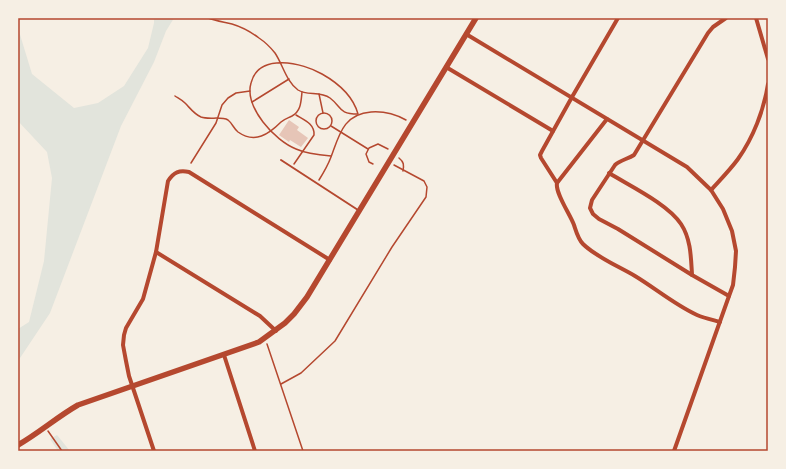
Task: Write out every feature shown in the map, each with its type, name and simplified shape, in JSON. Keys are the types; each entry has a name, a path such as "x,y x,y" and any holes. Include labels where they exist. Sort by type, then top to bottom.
{"street":[{"path":"18,445 78,406 259,342 276,331 303,303 476,18"},
{"path":"557,183 540,154 618,18"},
{"path":"726,18 713,27 708,33 644,141 634,155 619,162 609,173 592,200 590,208 593,214 599,219 729,296"},
{"path":"756,18 768,59"},
{"path":"466,34 687,168 711,190 728,219 736,251 733,284 674,451"},
{"path":"446,67 553,131"},
{"path":"711,190 738,159 749,141 766,100 768,84"},
{"path":"607,119 557,183 556,187 571,217 579,240 593,252 650,285 687,309 698,315 720,322"},
{"path":"154,451 126,361 124,335 126,328 143,299 156,252 168,181 172,175 177,172 189,172 330,260"},
{"path":"609,173 671,213 681,225 688,238 692,275"},
{"path":"156,252 260,316 276,331"},
{"path":"224,355 256,451"}],"lane":[{"path":"280,160 359,210"}],"path":[{"path":"208,18 233,24 251,33 269,47 275,54 293,85 302,92 324,95 331,99 341,110 348,114 374,112 390,113 412,123"},
{"path":"331,156 313,154 294,149 276,138 263,122 252,102 250,91 251,83 258,71 266,66 280,62 304,66 329,78 340,87 356,107 358,114"},
{"path":"252,102 289,79"},
{"path":"191,163 210,134 222,105 236,92 250,91"},
{"path":"175,96 184,102 197,115 208,119 217,118 228,120 239,132 250,137 262,136 271,132 282,122 295,114 300,108 302,92"},
{"path":"319,94 323,113"},
{"path":"316,123 318,116 323,113"},
{"path":"323,113 330,116 332,121 331,126"},
{"path":"292,167 314,135 314,131 310,124 295,114"},
{"path":"317,183 331,156 340,132 351,119 358,114"},
{"path":"310,124 316,123"},
{"path":"316,123 321,129 327,129 331,126"},
{"path":"331,126 368,150"},
{"path":"373,164 366,154 373,145 378,144 388,149"},
{"path":"399,158 403,160 403,171"},
{"path":"281,384 301,374 335,341 392,247 426,197 427,187 424,181 403,171 389,162"},
{"path":"265,338 303,451"},
{"path":"46,428 62,451"}],"shaded area":[{"path":"154,18 174,18 166,31 154,62 121,126 50,313 18,361 18,329 29,322 44,261 52,178 47,152 18,121 18,28 32,74 74,108 98,103 124,86 148,48"},
{"path":"57,435 70,451 58,451 50,439"}],"building":[{"path":"289,120 299,127 297,130 308,138 301,147 290,140 289,142 279,135"}]}
